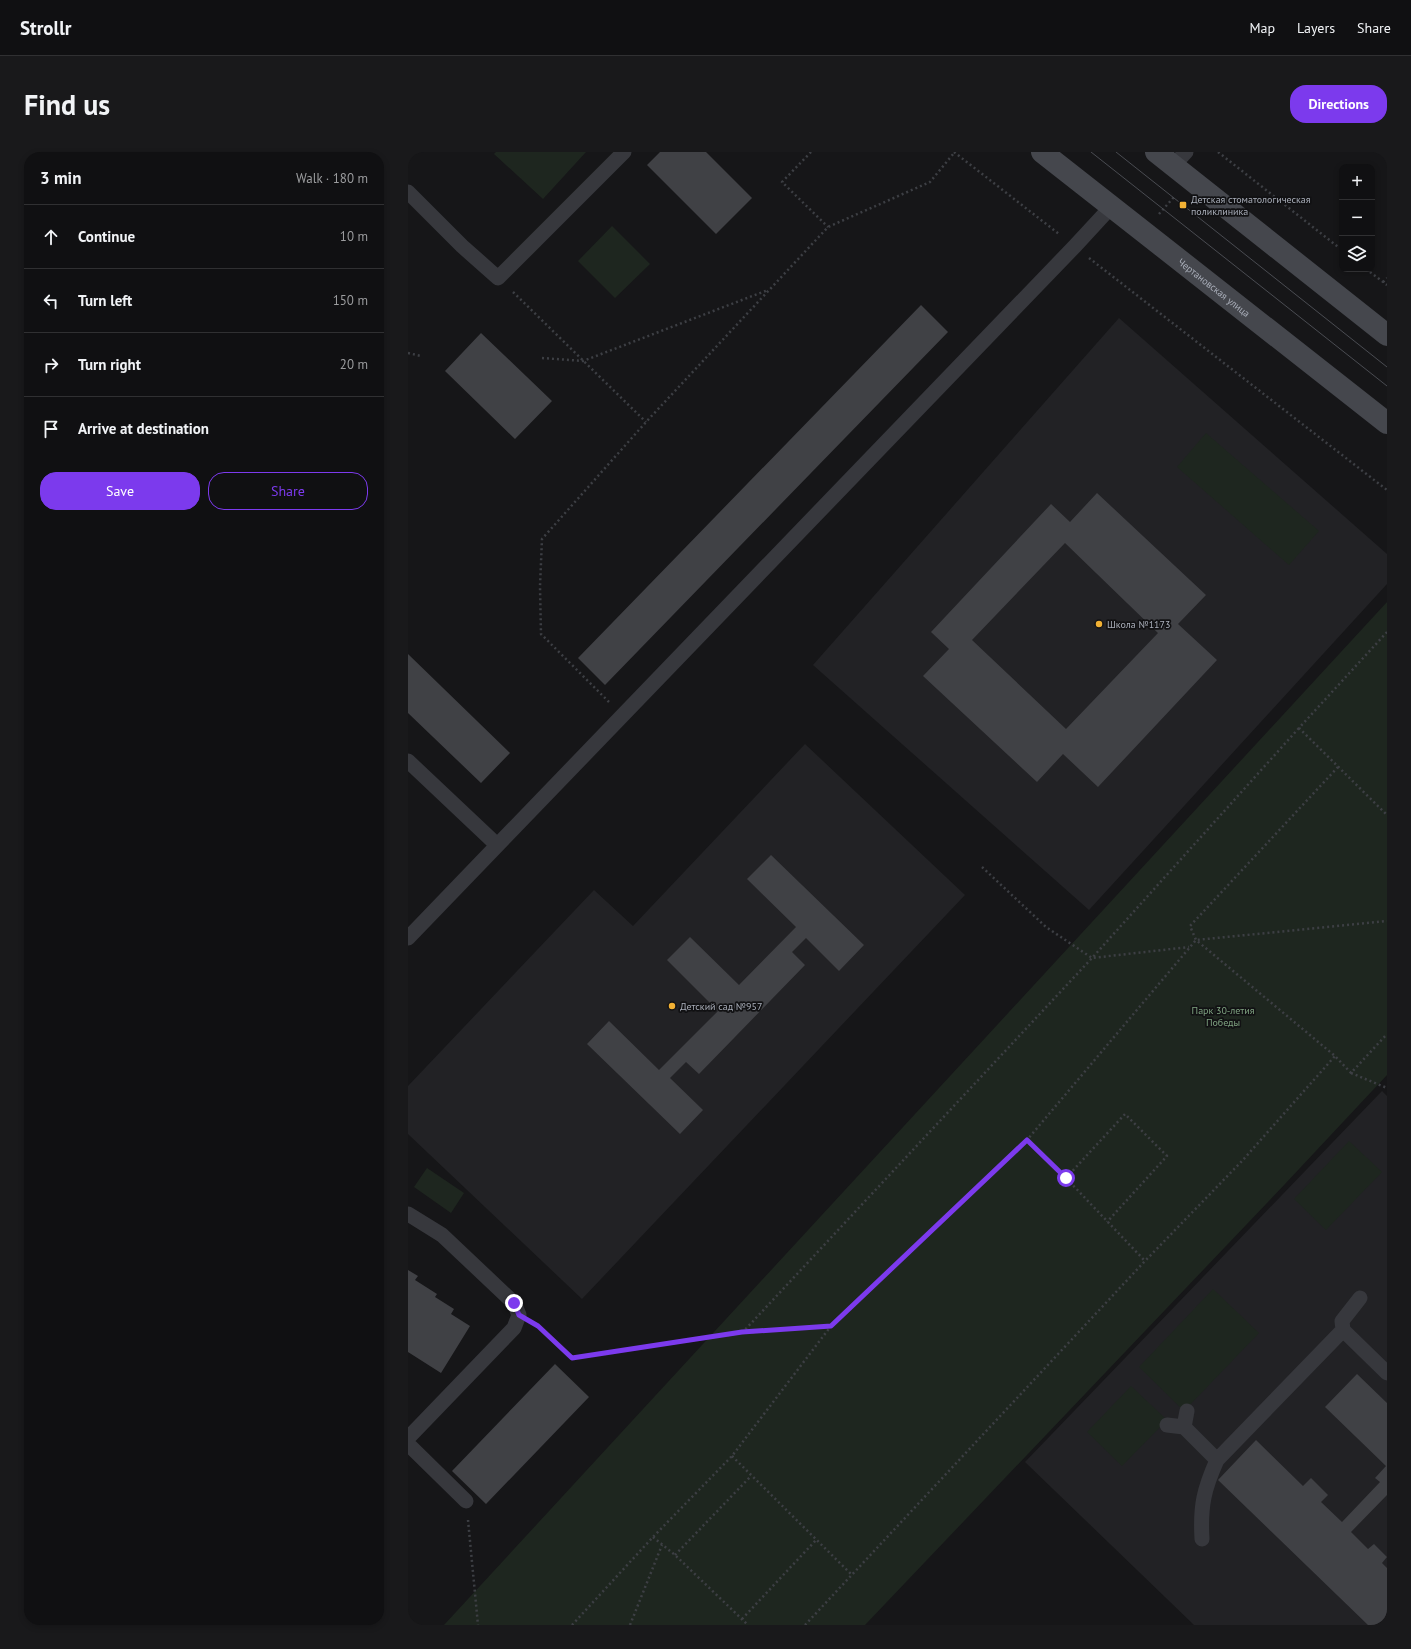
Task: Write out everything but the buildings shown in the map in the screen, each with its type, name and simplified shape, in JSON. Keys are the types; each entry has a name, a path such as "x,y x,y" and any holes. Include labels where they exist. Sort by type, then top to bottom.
{"main road":[{"name":"Чертановская улица","path":"1042,152 1387,423"},
{"path":"1156,152 1180,159 1387,335"}],"lane":[{"path":"408,192 462,246 498,278 624,152"},
{"path":"408,938 1075,246 1111,206"},
{"path":"408,761 497,845"},
{"path":"408,1214 442,1235 514,1303 519,1315 514,1328 408,1438"},
{"path":"1360,1298 1342,1321 1343,1330 1387,1373"},
{"path":"1202,1539 1202,1504 1207,1482 1217,1460 1343,1330"},
{"path":"1184,1427 1187,1411"},
{"path":"1167,1425 1184,1427 1217,1460"},
{"path":"408,1444 466,1501"}],"path":[{"path":"811,152 782,182 828,227"},
{"path":"622,716 541,634 540,586 542,539 646,422 828,227 930,182 954,152 1387,490"},
{"path":"1218,152 1339,248"},
{"path":"1155,219 1176,194"},
{"path":"1370,272 1387,286"},
{"path":"498,278 646,422"},
{"path":"1383,282 1387,278"},
{"path":"542,358 583,361 770,289"},
{"path":"408,353 421,356"},
{"path":"742,1332 1092,958 1387,632"},
{"path":"1299,728 1387,815"},
{"path":"1338,767 1190,926 1196,940 1335,1056 1351,1073 1387,1088"},
{"path":"982,867 1046,927 1092,958 1190,947"},
{"path":"572,1625 653,1537 732,1456 831,1326 1027,1140 1196,940 1387,921"},
{"path":"1351,1073 1387,1034"},
{"path":"805,1625 1144,1261 1242,1161 1335,1056"},
{"path":"1066,1178 1125,1114 1167,1156 1107,1222"},
{"path":"1027,1140 1066,1178 1144,1261"},
{"path":"519,1315 538,1326 572,1358 742,1332 831,1326"},
{"path":"732,1456 851,1574"},
{"path":"675,1556 751,1476"},
{"path":"466,1501 478,1625"},
{"path":"653,1537 748,1625"},
{"path":"742,1619 817,1539"},
{"path":"630,1625 662,1545"}],"shaded area":[{"name":"Школа №1173","path":"1119,318 1387,554 1387,584 1089,910 813,665"},
{"name":"Детский сад №957","path":"805,744 965,895 582,1299 408,1134 408,1086 594,890 633,926"},
{"path":"1382,1091 1387,1096 1387,1625 1194,1625 1025,1462"}],"green space":[{"path":"496,152 586,152 543,199 494,154"},
{"path":"612,226 650,264 615,298 578,261"},
{"path":"1206,433 1319,531 1289,565 1177,467"},
{"name":"Парк 30-летия Победы","path":"1387,602 1387,1075 865,1625 444,1625"},
{"path":"1349,1141 1382,1172 1326,1230 1294,1199"},
{"path":"427,1168 464,1193 451,1213 414,1187"},
{"path":"1213,1289 1259,1333 1184,1411 1139,1367"},
{"path":"1131,1386 1167,1420 1122,1466 1087,1432"}],"tram line":[{"path":"1091,152 1387,386"},
{"path":"1116,152 1387,367"}],"place":[{"name":"Детская стоматологическая поликлиника","path":"1183,205"},
{"name":"Школа №1173","path":"1099,624"},
{"name":"Детский сад №957","path":"672,1006"}],"route":[{"path":"514,1303 519,1315 538,1326 572,1358 742,1332 831,1326 1027,1140 1066,1178"}]}
